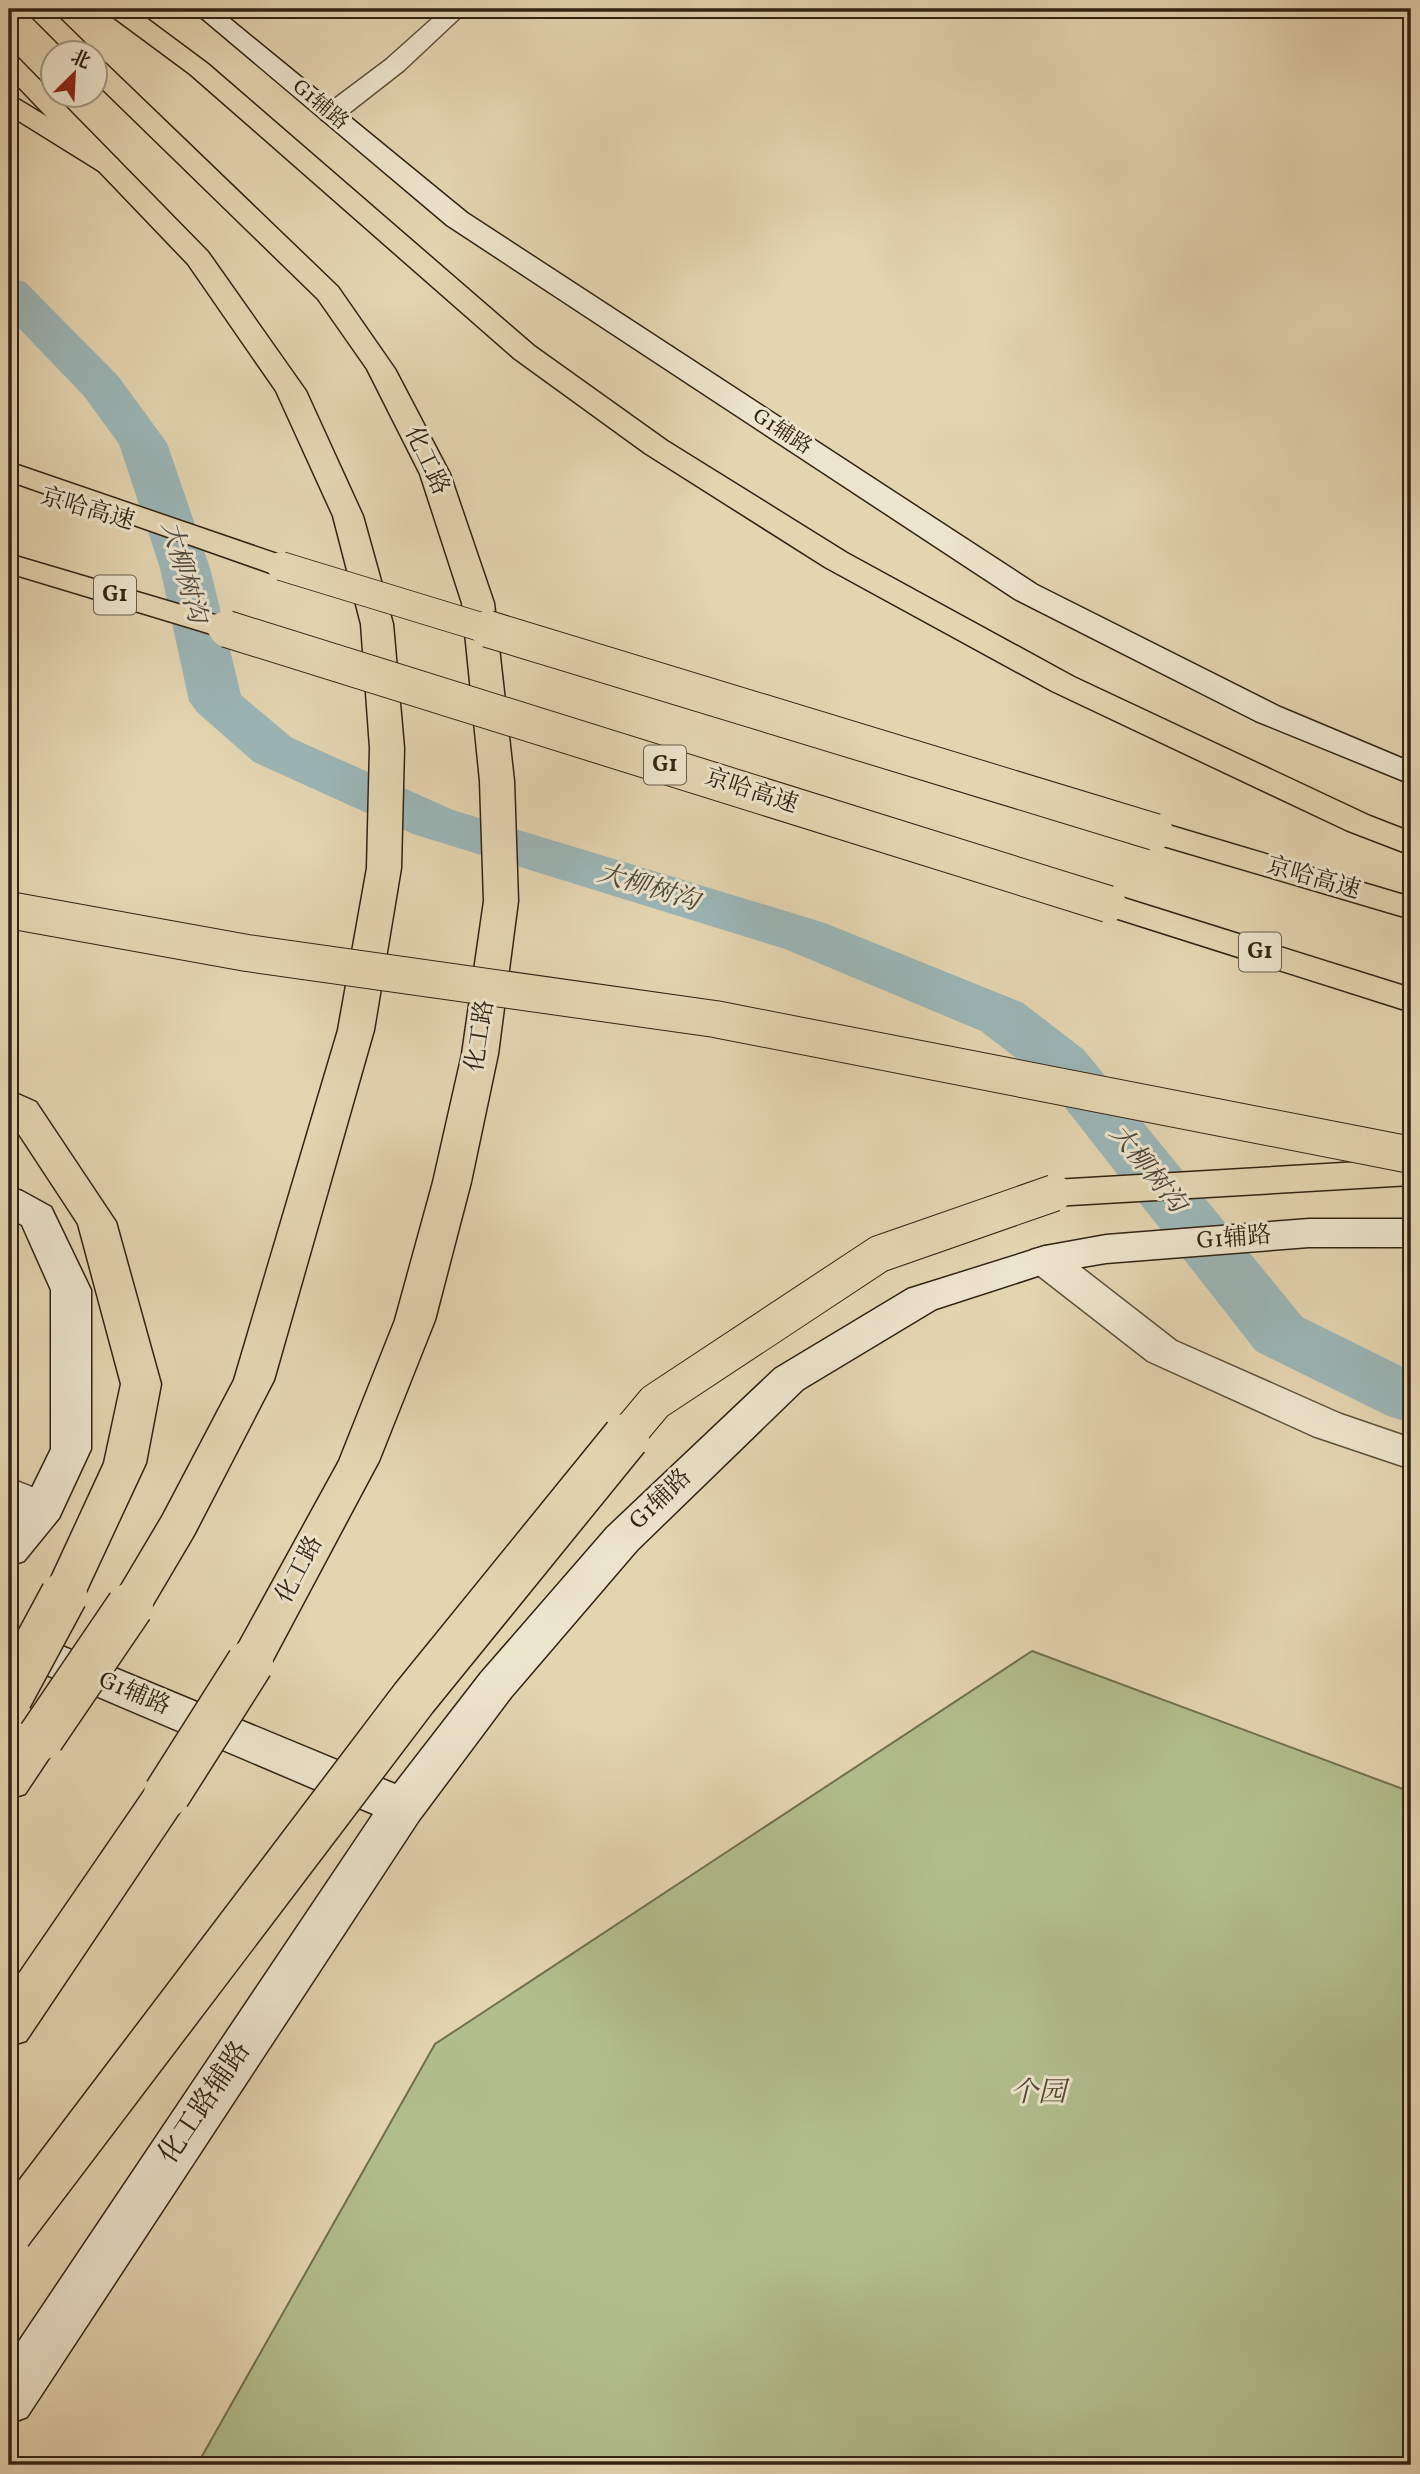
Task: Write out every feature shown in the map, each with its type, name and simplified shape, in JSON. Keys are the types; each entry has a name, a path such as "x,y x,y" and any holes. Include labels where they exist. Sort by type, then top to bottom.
{"main road":[{"path":"36,9 66,38"},
{"path":"118,9 209,77 524,352 656,447 836,560 1063,684 1358,823 1411,844"},
{"name":"G1辅路","path":"203,9 457,219 1026,592 1268,714 1411,774"},
{"path":"331,114 395,65 457,9"},
{"path":"9,63 198,258 291,391 348,516 359,556 377,624 387,748 384,868 356,1030 254,1380 179,1524 130,1606 9,1781"},
{"name":"化工路","path":"9,2026 167,1794 250,1662 359,1461 415,1320 452,1182 480,1054 501,901 497,780 478,603 435,474 381,369 328,293 108,80"},
{"path":"9,104 108,165"},
{"path":"9,471 281,566"},
{"name":"京哈高速","path":"9,487 281,566 1411,908"},
{"name":"京哈高速","path":"9,563 378,674 1411,1000"},
{"path":"9,910 247,953 715,1019 1411,1155"},
{"path":"9,1103 23,1111 97,1222 141,1384 125,1463 64,1595 9,1697"},
{"path":"9,2232 414,1698 554,1522 655,1402 879,1254 1054,1193 1411,1172"},
{"path":"9,1200 37,1217 71,1290 71,1449 26,1499 9,1550"},
{"name":"G1辅路","path":"9,1641 403,1807 496,1685 622,1539 789,1378 922,1298 1045,1259 1106,1249 1309,1233 1411,1233"},
{"path":"1045,1259 1162,1351 1327,1425 1411,1454"},
{"name":"化工路辅路","path":"9,2400 403,1807"}],"green space":[{"name":"个园","path":"1032,1651 1411,1792 1411,2465 197,2465 435,2044"}],"waterway":[{"name":"大柳树沟","path":"9,292 101,386 143,443 185,568 216,701 273,750 433,822 805,936 1002,1017 1063,1064 1279,1334 1411,1399"}]}
